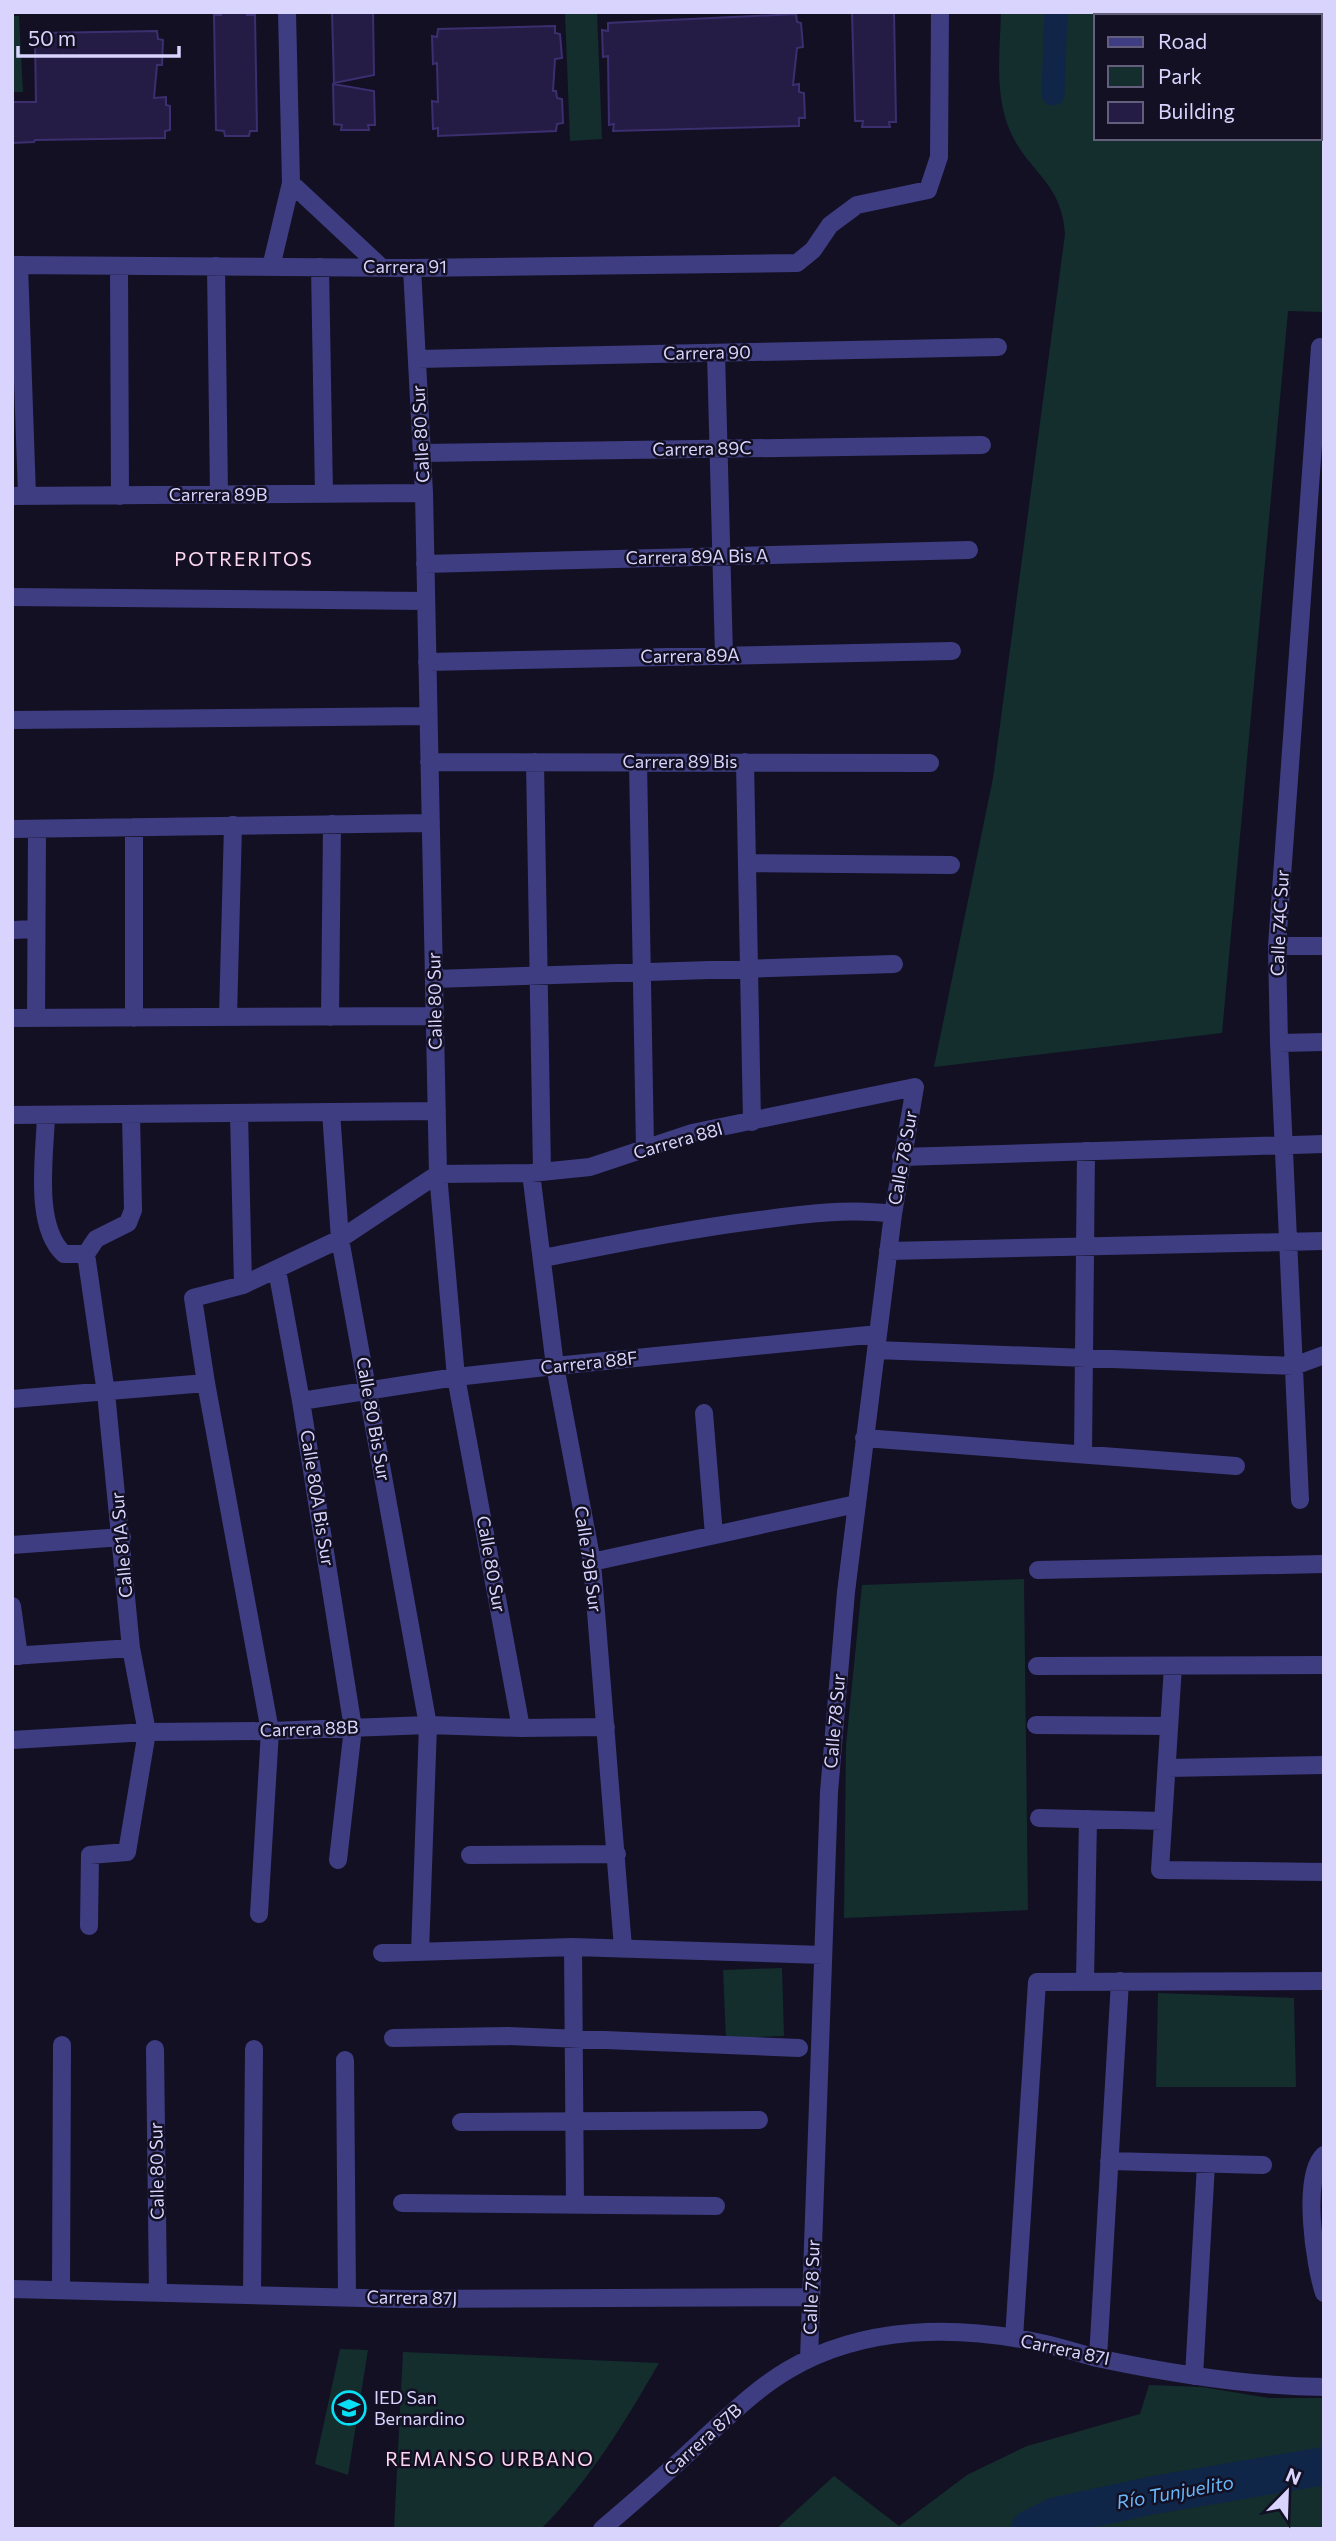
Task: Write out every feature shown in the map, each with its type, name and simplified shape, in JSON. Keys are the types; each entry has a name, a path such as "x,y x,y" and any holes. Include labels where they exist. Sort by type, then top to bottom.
{"street":[{"path":"271,267 291,183 287,12"},
{"name":"Carrera 91","path":"16,265 412,268 797,263 813,250 830,225 858,205 928,190 939,157 940,12"},
{"path":"291,183 381,267"},
{"path":"16,265 20,496"},
{"path":"119,266 120,495"},
{"path":"216,266 219,495"},
{"path":"320,267 324,494"},
{"name":"Calle 80 Sur","path":"412,268 424,493 439,1174 456,1377 521,1728"},
{"name":"Carrera 90","path":"417,359 998,347"},
{"name":"Calle 74C Sur","path":"1300,1500 1283,1145 1277,946 1320,347"},
{"path":"716,353 724,656"},
{"name":"Carrera 89C","path":"422,453 982,445"},
{"name":"Carrera 89B","path":"20,496 424,493"},
{"name":"Carrera 89A Bis A","path":"425,564 970,550"},
{"path":"12,597 426,601"},
{"name":"Carrera 89A","path":"427,662 952,650"},
{"path":"12,720 428,716"},
{"name":"Carrera 89 Bis","path":"429,762 930,763"},
{"name":"Calle 79B Sur","path":"535,762 539,976 536,1172 555,1366 592,1562 623,1948"},
{"path":"638,762 645,1148"},
{"path":"745,762 752,1122"},
{"path":"12,829 431,823"},
{"path":"330,1017 332,824"},
{"path":"229,1017 233,825"},
{"path":"134,827 134,1018"},
{"path":"36,1018 37,830"},
{"path":"747,863 951,865"},
{"path":"12,930 36,929"},
{"path":"1277,946 1324,946"},
{"path":"434,979 894,964"},
{"path":"12,1018 435,1016"},
{"path":"1279,1043 1324,1042"},
{"name":"Carrera 88I","path":"439,1174 536,1172 590,1167 692,1133 915,1087"},
{"name":"Calle 78 Sur","path":"809,2358 829,1791 864,1438 901,1157 915,1087"},
{"path":"12,1115 437,1111"},
{"name":"Calle 80 Bis Sur","path":"331,1112 340,1239 428,1725 420,1952"},
{"path":"239,1113 243,1285"},
{"path":"46,1115 44,1212 47,1230 56,1247 64,1254 73,1256 91,1247 107,1232 128,1223 133,1210 131,1114"},
{"path":"901,1157 1324,1144"},
{"path":"1083,1454 1086,1151"},
{"path":"259,1914 270,1731 193,1298 243,1285 340,1239 439,1174"},
{"path":"543,1258 699,1228 809,1213 873,1211 893,1214"},
{"path":"888,1251 1324,1241"},
{"name":"Calle 81A Sur","path":"89,1926 90,1855 127,1852 147,1732 131,1648 91,1247"},
{"name":"Calle 80A Bis Sur","path":"278,1270 353,1728 338,1860"},
{"name":"Carrera 88F","path":"301,1401 456,1377 555,1366 877,1342 1084,1358 1294,1366 1324,1355"},
{"path":"12,1399 206,1383"},
{"path":"704,1413 715,1535"},
{"path":"864,1438 1236,1466"},
{"path":"592,1562 856,1504"},
{"path":"12,1545 122,1537"},
{"path":"1038,1570 1324,1564"},
{"path":"12,1606 16,1656 131,1648"},
{"path":"1173,1665 1160,1870 1324,1872"},
{"path":"1037,1667 1324,1665"},
{"name":"Carrera 88B","path":"12,1740 147,1732 428,1725 606,1727"},
{"path":"1036,1726 1169,1726"},
{"path":"1167,1768 1324,1765"},
{"path":"1039,1818 1163,1821"},
{"path":"1084,1981 1087,1819"},
{"path":"470,1855 617,1854"},
{"path":"382,1953 573,1947 823,1955"},
{"path":"573,1947 575,2205"},
{"path":"1098,2358 1120,1981"},
{"path":"1014,2338 1037,1982 1324,1981"},
{"path":"393,2038 507,2036 799,2048"},
{"path":"61,2290 62,2045"},
{"name":"Calle 80 Sur","path":"155,2049 159,2292"},
{"path":"252,2295 254,2049"},
{"path":"345,2060 347,2297"},
{"path":"461,2122 759,2120"},
{"path":"1324,2155 1315,2167 1312,2198 1317,2273 1324,2293"},
{"path":"1109,2161 1263,2165"},
{"path":"1194,2376 1206,2164"},
{"path":"402,2203 716,2206"},
{"name":"Carrera 87J","path":"12,2289 347,2297 811,2297"},
{"name":"Carrera 87I","path":"809,2358 872,2338 944,2330 1014,2338 1098,2358 1194,2376 1261,2384 1324,2387"},
{"name":"Carrera 87B","path":"602,2529 761,2388 809,2358"}],"green space":[{"path":"565,12 597,12 602,139 570,141"},
{"path":"1001,12 1306,12 1094,14 1094,140 1322,140 1322,55 1324,312 1288,311 1222,1033 934,1067 993,778 1065,234 1058,202 1010,131 1002,102 999,72"},
{"path":"12,16 19,16 23,92 12,92"},
{"path":"1024,1579 1028,1910 844,1918 846,1745 862,1585"},
{"path":"782,1968 784,2036 726,2038 723,1970"},
{"path":"1158,1993 1294,1998 1296,2087 1156,2087"},
{"path":"340,2349 368,2350 348,2475 315,2464"},
{"path":"403,2352 659,2363 620,2429 591,2470 541,2529 394,2529"},
{"path":"1149,2385 1202,2387 1269,2398 1324,2398 1324,2529 776,2529 834,2476 899,2526 967,2475 1027,2446 1140,2414"}],"building":[{"path":"221,12 247,12 247,15 255,15 257,131 250,131 249,136 225,136 224,131 216,130 214,15 221,15"},
{"path":"332,12 373,12 374,75 334,83"},
{"path":"852,12 894,12 896,122 889,122 890,127 862,127 863,121 855,121"},
{"path":"796,14 797,22 801,23 803,47 797,48 793,85 799,84 799,92 804,93 805,118 799,118 799,126 613,131 614,124 609,125 608,56 603,57 602,30 608,31 608,23"},
{"path":"555,26 555,33 560,34 562,58 555,59 553,91 556,91 557,98 562,99 563,123 557,124 556,131 438,136 438,128 433,129 432,101 438,102 437,63 433,64 432,36 437,37 438,29"},
{"path":"157,31 158,39 163,40 162,65 157,65 154,98 166,97 166,105 170,106 170,130 165,131 165,138 35,140 12,143 12,102 36,102 35,39 41,41 41,33"},
{"path":"333,84 374,91 375,125 368,125 369,130 341,130 342,125 334,124"}],"waterway":[{"path":"1053,94 1056,12"},
{"name":"Río Tunjuelito","path":"1030,2529 1056,2516 1154,2495 1324,2466"}],"place":[{"name":"IED San Bernardino","path":"349,2408"}],"district":[{"name":"POTRERITOS","path":"244,559"},
{"name":"REMANSO URBANO","path":"490,2459"}]}
